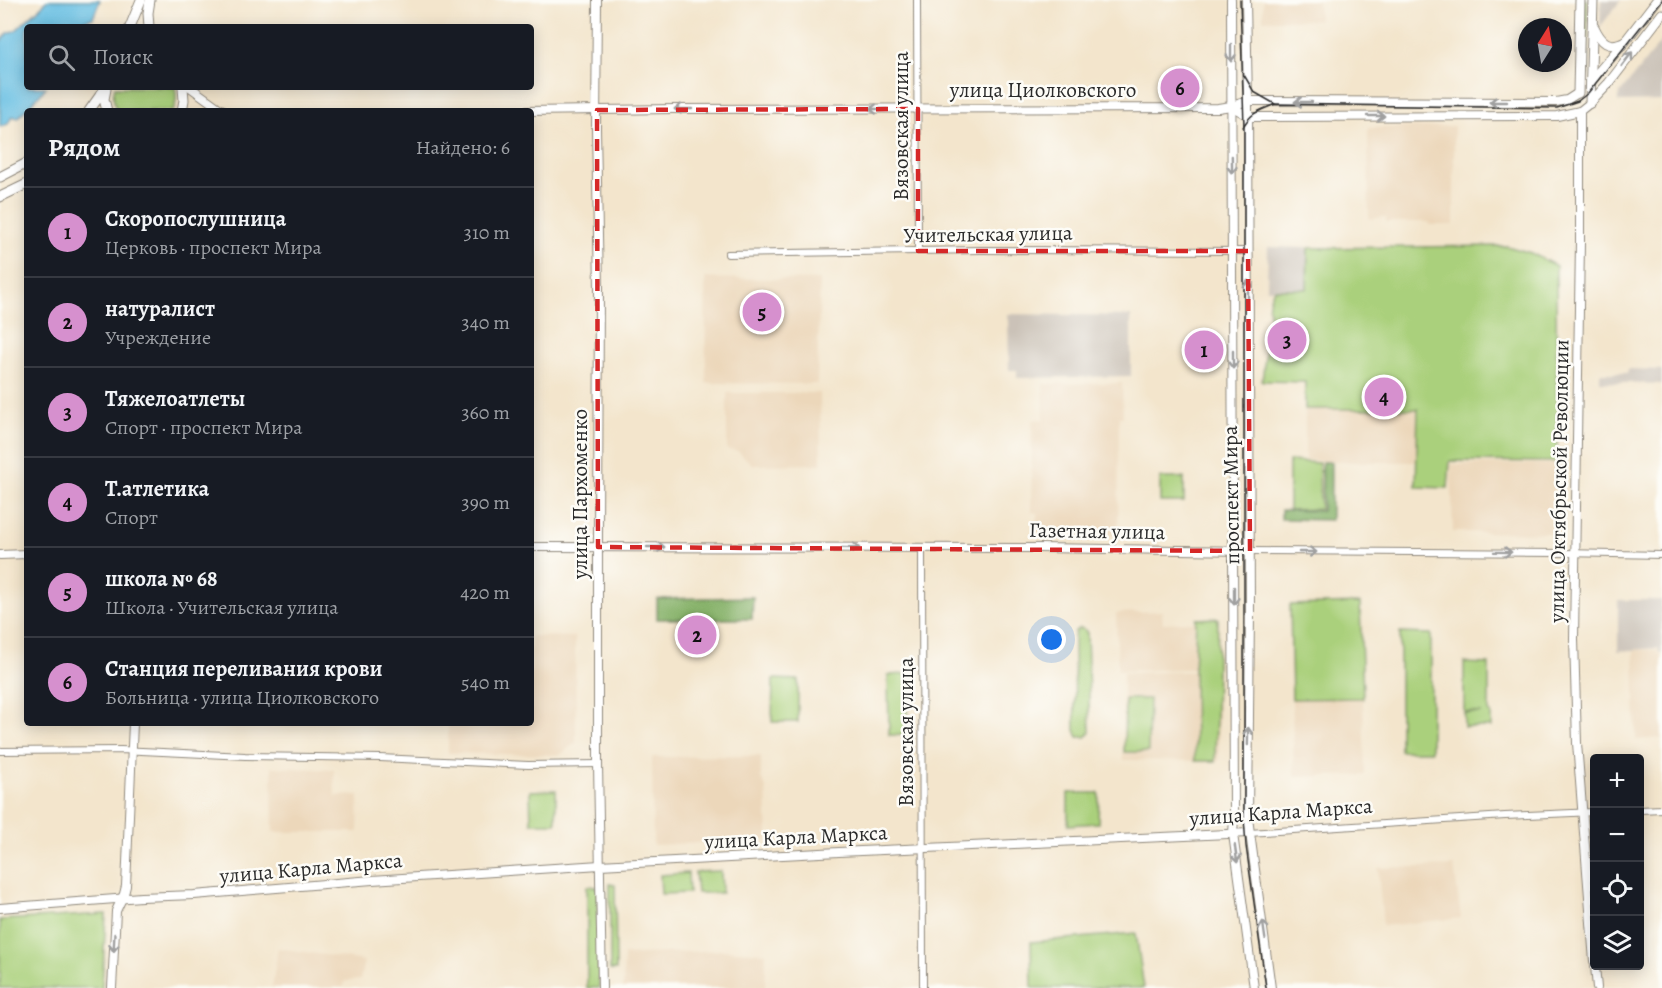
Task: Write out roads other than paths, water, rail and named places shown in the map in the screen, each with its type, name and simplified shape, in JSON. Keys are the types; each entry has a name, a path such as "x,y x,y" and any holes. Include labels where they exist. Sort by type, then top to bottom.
{"main road":[{"path":"131,24 141,0"},
{"path":"149,24 150,0"},
{"name":"улица Пархоменко","path":"597,0 598,764 602,988"},
{"name":"проспект Мира","path":"1231,0 1233,834 1254,988"},
{"name":"проспект Мира","path":"1246,0 1250,551 1249,832 1271,988"},
{"name":"улица Октябрьской Революции","path":"1580,0 1578,93 1580,111"},
{"path":"1590,103 1593,0"},
{"name":"улица Циолковского","path":"1591,81 1657,0"},
{"path":"1231,106 1247,117 1557,116 1580,111 1590,103 1609,83 1662,14"},
{"path":"1593,25 1598,36 1608,44 1613,45 1627,39"},
{"path":"91,108 104,90"},
{"path":"106,90 104,99 106,108"},
{"path":"183,90 183,108"},
{"name":"улица Циолковского","path":"1231,106 1248,100 1556,102 1567,100 1578,93"},
{"path":"0,177 24,164"},
{"path":"0,197 24,185"},
{"name":"Газетная улица","path":"534,547 1038,548 1250,551"},
{"path":"0,555 24,554"}],"street":[{"name":"Вязовская улица","path":"917,0 918,251"},
{"name":"улица Циолковского","path":"1578,93 1591,81"},
{"path":"194,90 219,108"},
{"name":"улица Циолковского","path":"534,111 1218,108 1231,106"},
{"name":"улица Октябрьской Революции","path":"1580,111 1574,639 1577,743 1590,916"},
{"name":"Учительская улица","path":"728,254 981,250 1248,251"},
{"name":"Вязовская улица","path":"922,549 923,988"},
{"name":"Газетная улица","path":"1250,551 1662,555"},
{"path":"112,988 116,911 126,886 133,726"},
{"path":"0,751 132,750 528,765 598,764"},
{"path":"1644,810 1662,808"},
{"name":"улица Карла Маркса","path":"0,908 600,865 1233,834 1590,813"},
{"path":"1595,970 1597,988"}],"water":[{"path":"46,0 100,0 93,18 83,21 82,24 24,24 24,90 44,90 28,108 24,108 24,112 18,118 12,116 8,124 0,127 0,42"}],"tram line":[{"path":"1240,0 1244,126 1244,818 1266,988"},
{"path":"1243,127 1253,115 1275,104 1557,108 1578,101 1588,93 1662,0"},
{"path":"1244,75 1254,92 1275,104"}],"place":[{"name":"Станция переливания крови","path":"1180,88"},
{"name":"школа № 68","path":"762,312"},
{"name":"Тяжелоатлеты","path":"1287,340"},
{"name":"Скоропослушница","path":"1204,350"},
{"name":"Т.атлетика","path":"1384,397"},
{"name":"натуралист","path":"697,635"}]}
